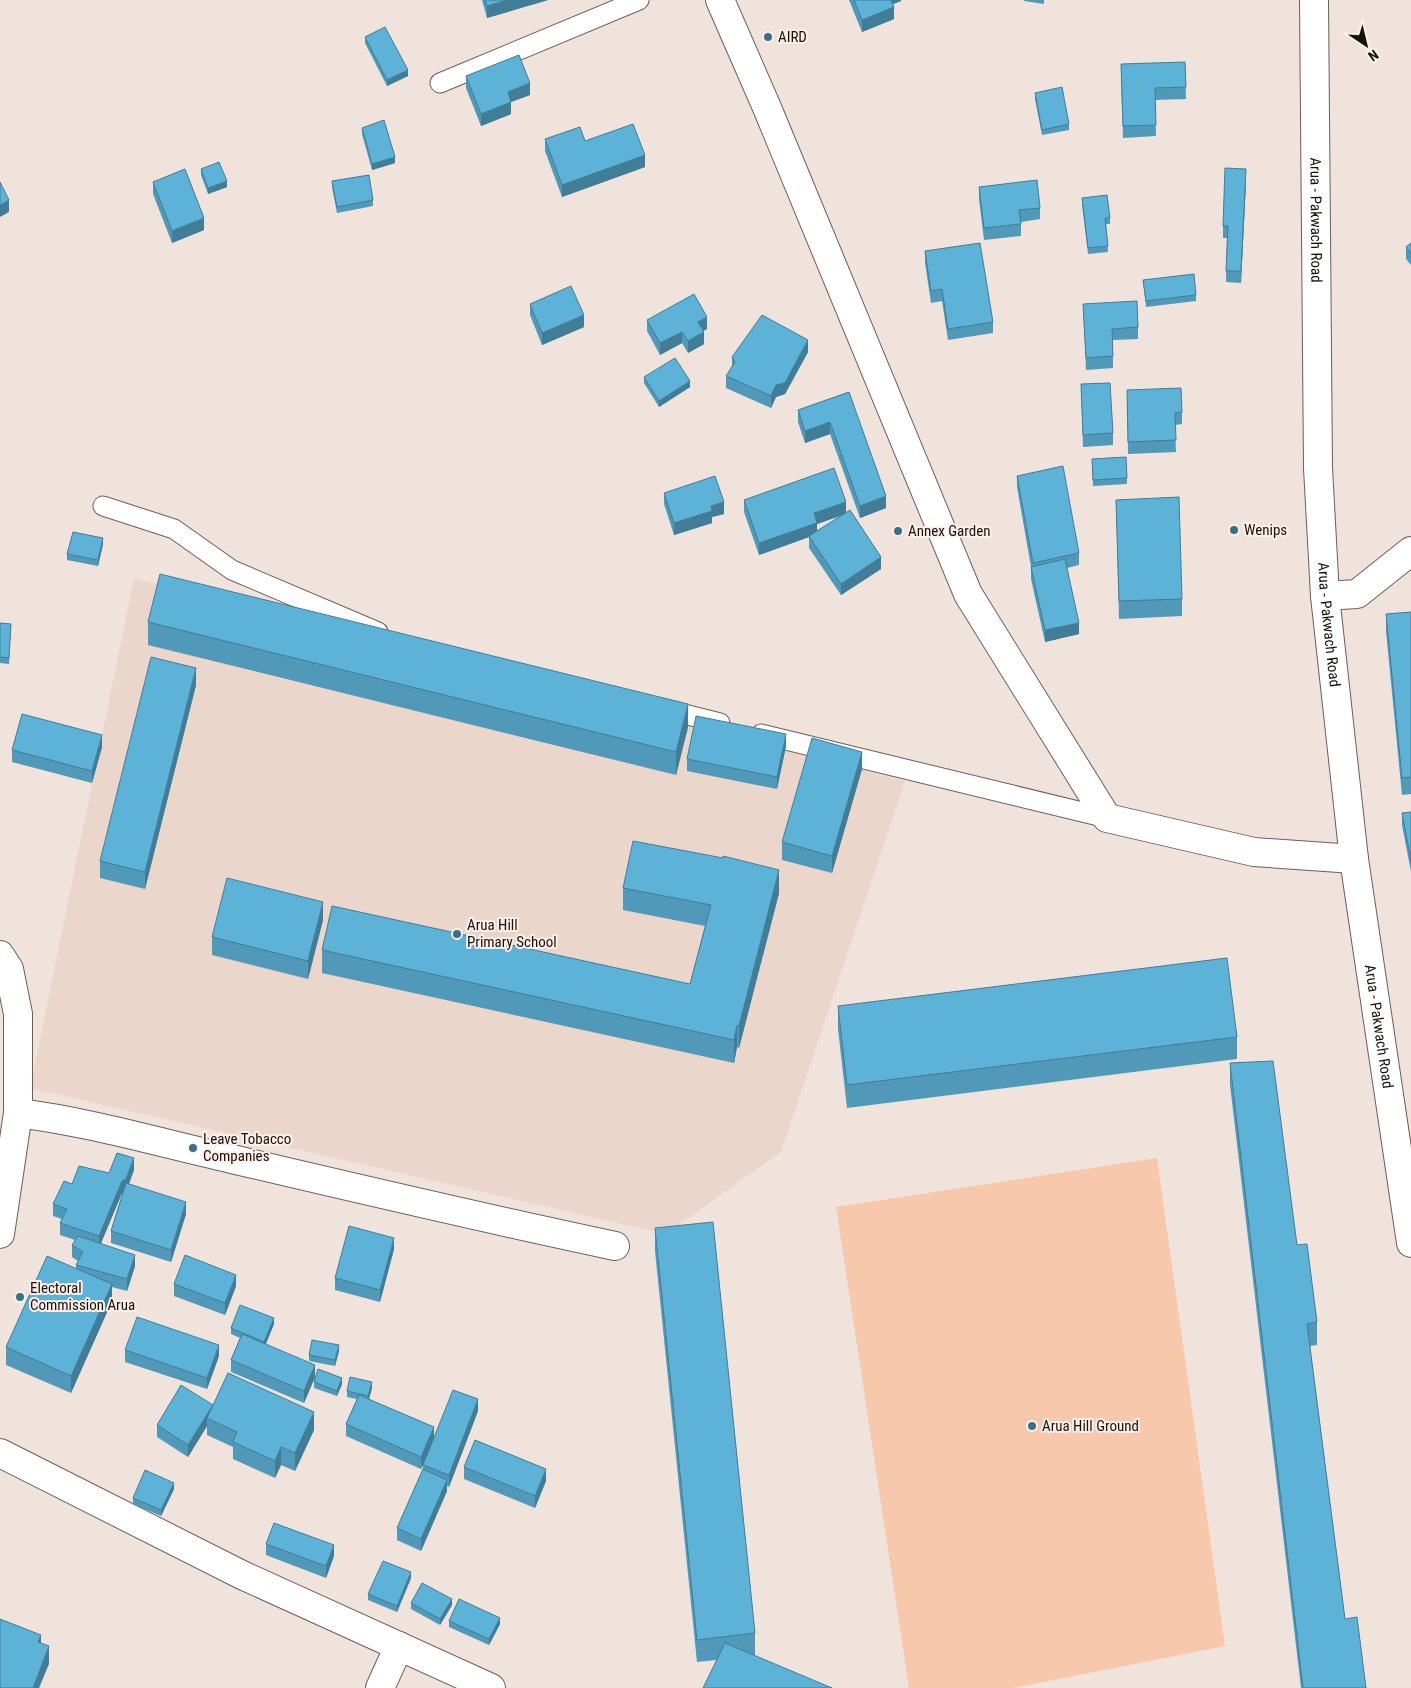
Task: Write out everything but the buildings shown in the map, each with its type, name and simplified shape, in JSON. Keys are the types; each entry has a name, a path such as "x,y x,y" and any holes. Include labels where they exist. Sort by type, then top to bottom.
{"street":[{"path":"720,0 772,119 968,594 1107,818 1254,852 1354,859"},
{"name":"Arua - Pakwach Road","path":"1314,0 1318,468 1325,596 1354,859 1410,1233"},
{"path":"1325,596 1357,594 1411,551"},
{"path":"0,955 9,969 18,1014 18,1113 0,1234"},
{"path":"18,1113 135,1136 508,1224 615,1246"},
{"path":"0,1453 242,1575 491,1688"},
{"path":"380,1688 399,1646"}],"lane":[{"path":"440,83 639,0"},
{"path":"103,506 174,530 232,570 392,638"},
{"path":"650,706 1107,818"}],"shaded area":[{"name":"Arua Hill Primary School","path":"134,578 905,781 781,1152 666,1234 30,1088"},
{"name":"Arua Hill Ground","path":"1157,1158 1225,1646 1013,1688 909,1688 836,1207"}],"place":[{"name":"AIRD","path":"768,37"},
{"name":"Wenips","path":"1234,530"},
{"name":"Annex Garden","path":"898,531"},
{"name":"Arua Hill Primary School","path":"457,934"},
{"name":"Leave Tobacco Companies","path":"193,1148"},
{"name":"Electoral Commission Arua","path":"20,1297"},
{"name":"Arua Hill Ground","path":"1032,1426"}]}
